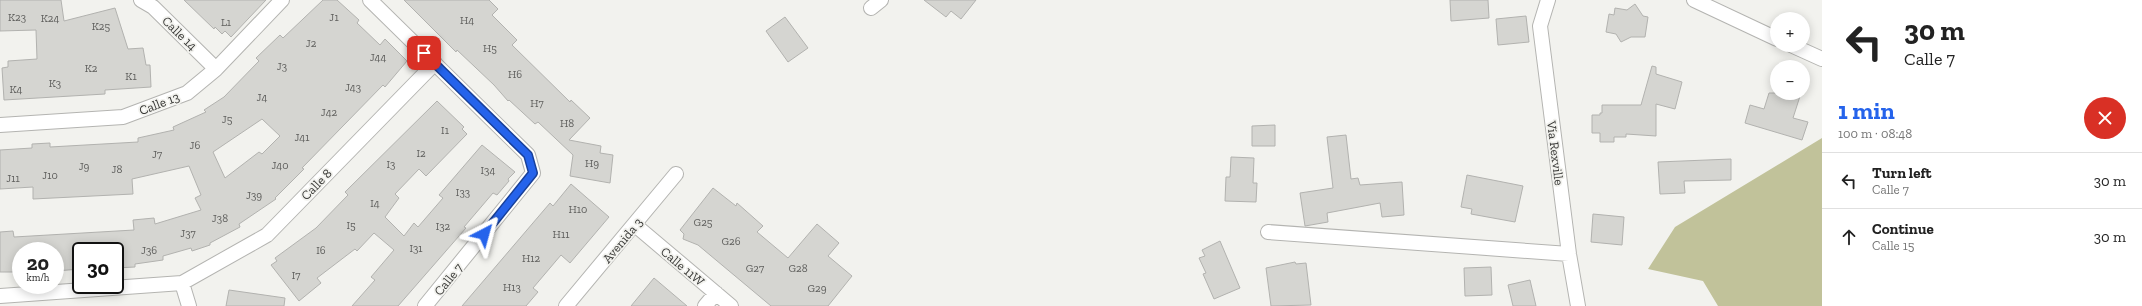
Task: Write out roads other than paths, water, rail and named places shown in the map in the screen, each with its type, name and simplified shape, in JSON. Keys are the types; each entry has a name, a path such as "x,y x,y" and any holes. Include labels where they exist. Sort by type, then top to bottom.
{"street":[{"name":"Calle 14","path":"141,0 153,7 216,69"},
{"name":"Calle 13","path":"0,125 123,117 187,93 216,69 282,0"},
{"path":"370,0 434,63"},
{"name":"Vía Rexville","path":"1548,0 1540,26 1569,254 1578,306"},
{"path":"1694,0 1770,35"},
{"path":"1806,52 1822,59"},
{"name":"Calle 7","path":"425,306 533,173 528,155 434,63"},
{"name":"Calle 8","path":"0,296 182,283 267,235 434,63"},
{"name":"Avenida 3","path":"566,306 676,174"},
{"name":"Calle 11W","path":"635,225 731,306"},
{"path":"1268,232 1569,254"},
{"path":"182,283 188,306"},
{"path":"705,306 716,293"}]}
